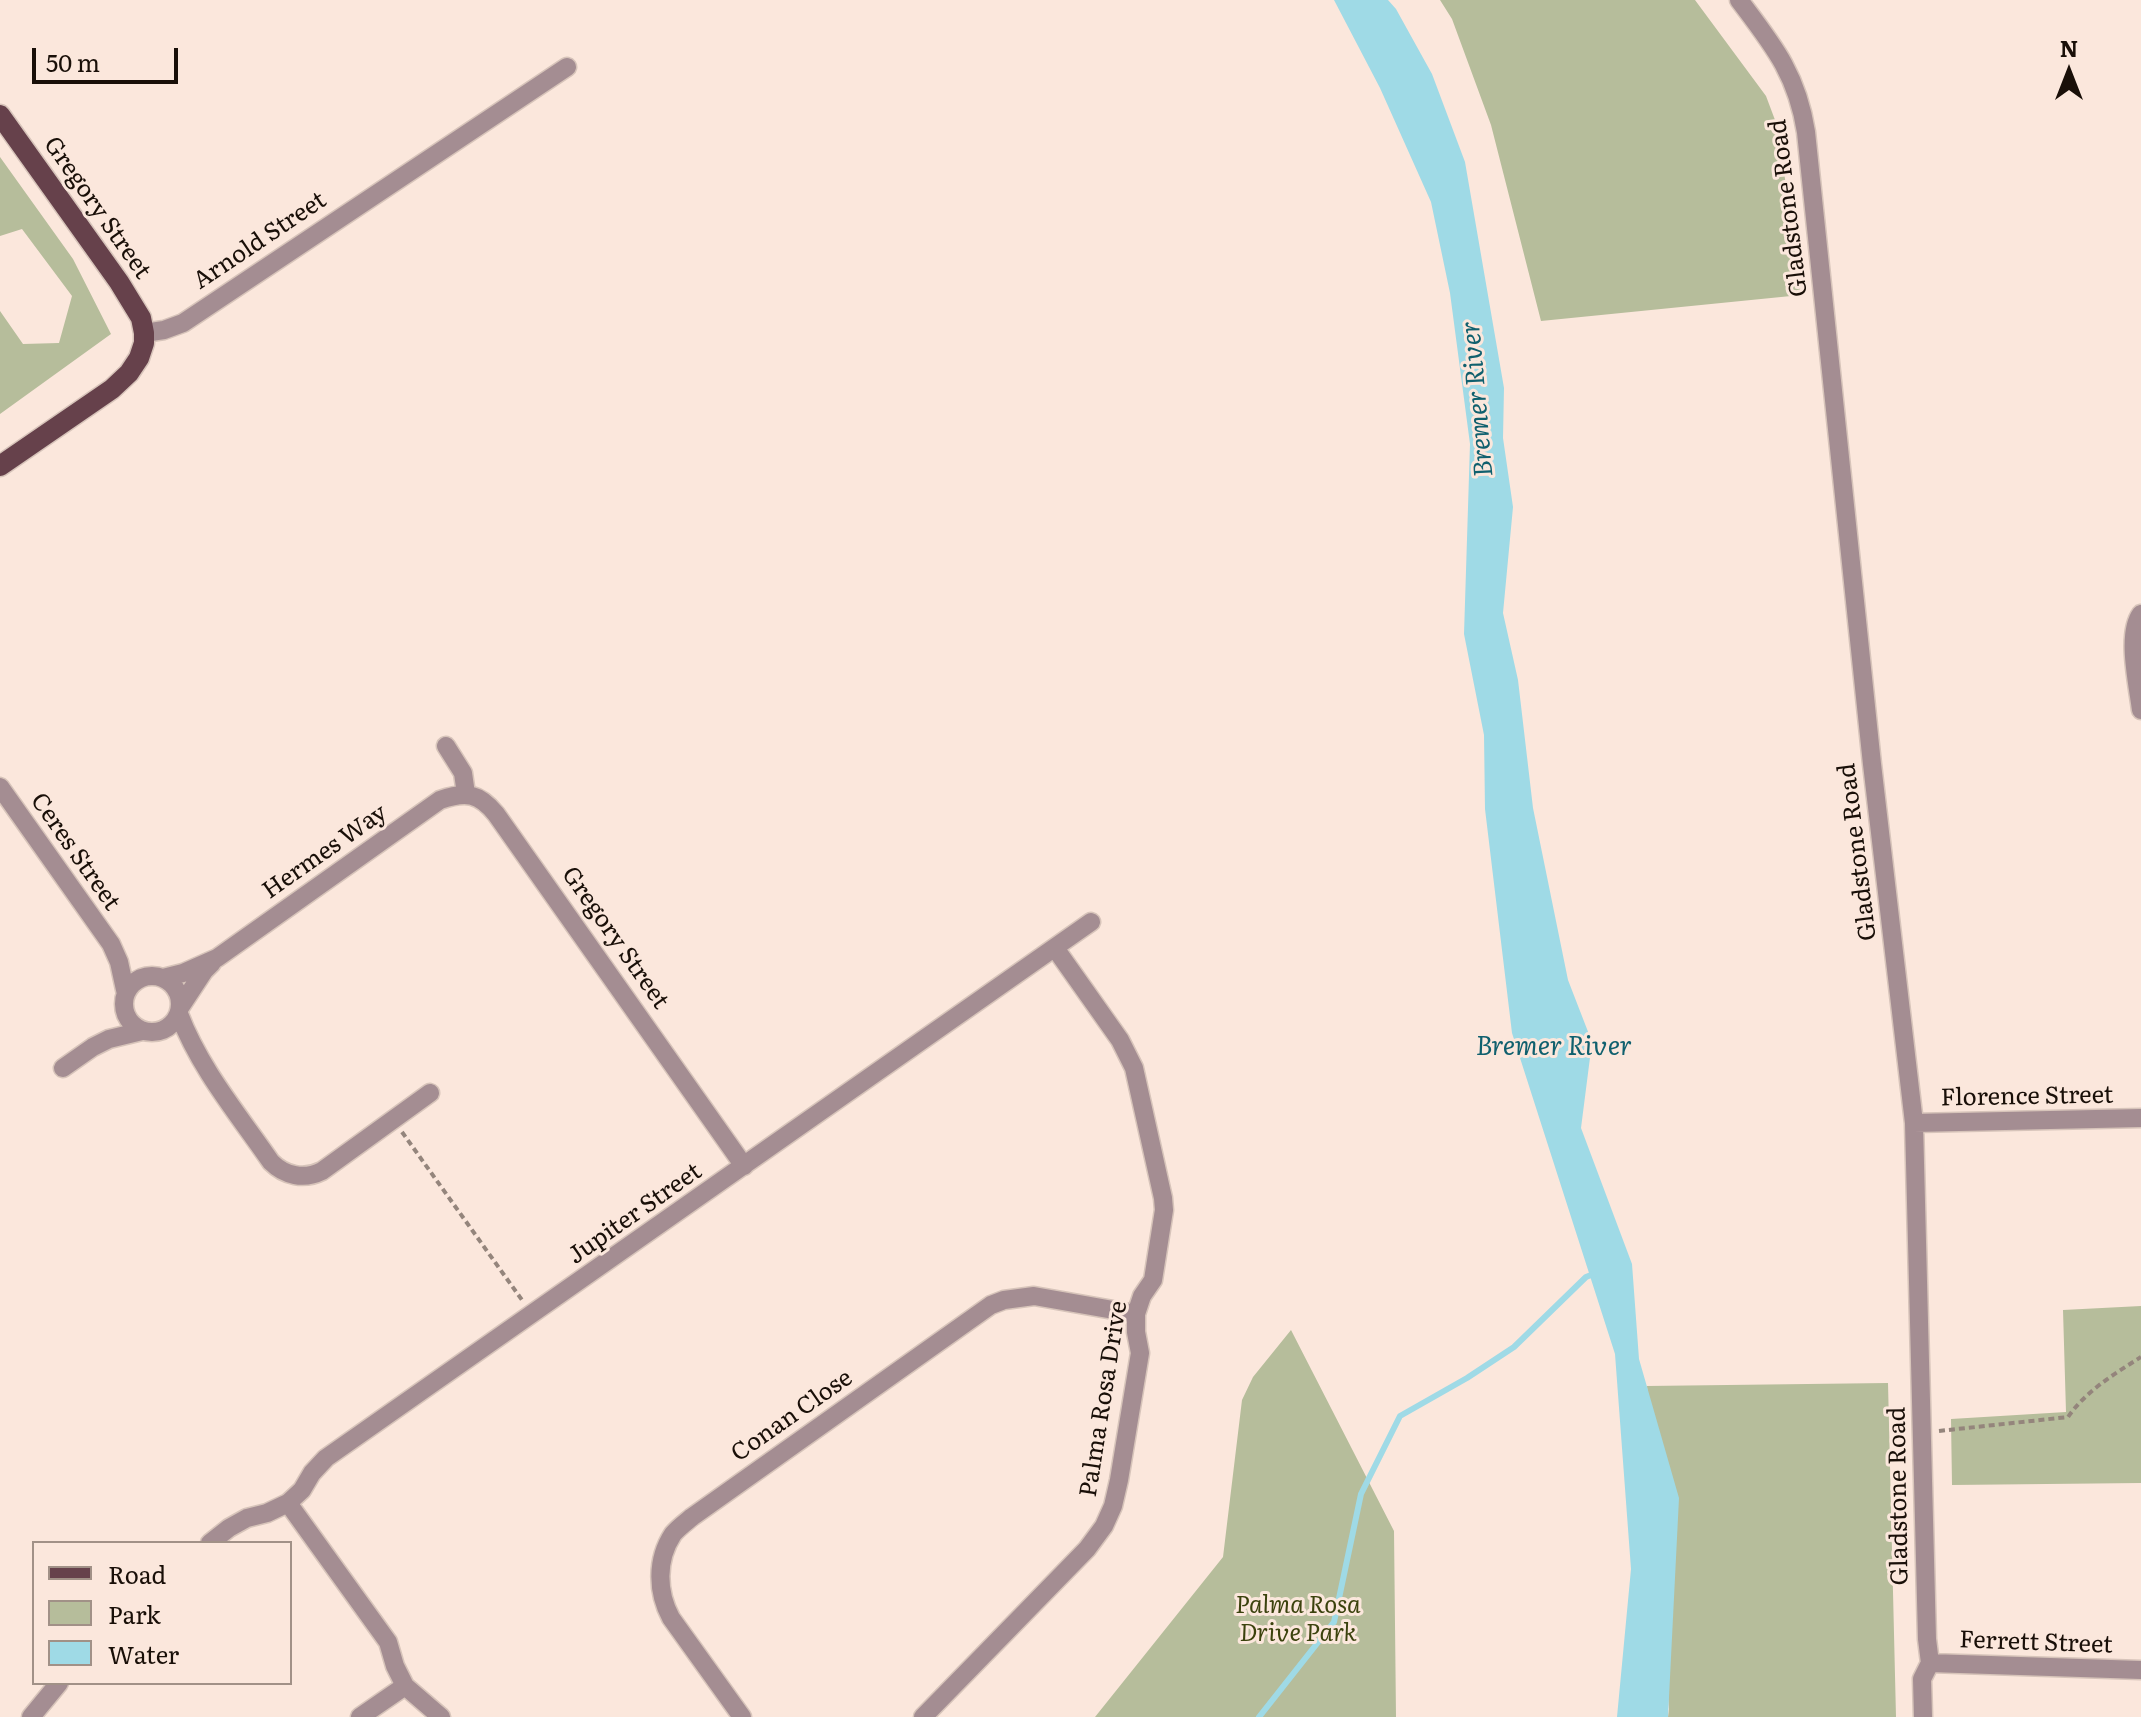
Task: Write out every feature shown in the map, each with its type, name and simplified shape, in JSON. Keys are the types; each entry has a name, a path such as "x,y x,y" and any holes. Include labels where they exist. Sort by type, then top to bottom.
{"main road":[{"name":"Gregory Street","path":"0,115 119,282 141,318 144,333"},
{"path":"0,466 112,389 139,358 144,333"}],"street":[{"name":"Gladstone Road","path":"1739,0 1786,66 1796,88 1806,132 1870,748 1914,1123 1930,1663 1922,1679 1923,1717"},
{"name":"Arnold Street","path":"144,333 183,323 567,67"},
{"path":"2141,614 2133,634 2141,710"},
{"path":"446,746 463,773 466,794"},
{"name":"Ceres Street","path":"0,787 111,944 119,962 125,998"},
{"name":"Hermes Way","path":"180,1010 204,971 217,958 440,800 466,794"},
{"name":"Gregory Street","path":"466,794 486,802 496,814 744,1166"},
{"name":"Jupiter Street","path":"288,1503 326,1458 1091,922"},
{"name":"Ceres Street","path":"111,944 158,977"},
{"name":"Palma Rosa Drive","path":"923,1717 1070,1569 1104,1526 1119,1480 1140,1353 1136,1314 1142,1296 1153,1280 1164,1210 1134,1068 1128,1054 1055,948"},
{"name":"Hermes Way","path":"158,977 183,973 217,958"},
{"path":"93,1047 110,1025 130,986 137,980 158,977 177,989 185,1032 204,1066 271,1162 280,1171 289,1174 313,1176 322,1171 430,1093"},
{"path":"125,998 128,1020 173,1040 204,1066"},
{"path":"63,1068 109,1039 151,1031 175,1022 180,1010"},
{"name":"Florence Street","path":"1914,1123 2141,1118"},
{"name":"Conan Close","path":"742,1717 664,1605 660,1572 664,1553 674,1533 692,1517 991,1305 1034,1296 1136,1314"},
{"path":"213,1541 247,1518 288,1503 388,1642 405,1686 441,1717"},
{"name":"Ferrett Street","path":"1930,1663 2141,1670"},
{"path":"31,1717 57,1685"},
{"path":"360,1717 405,1686"}],"path":[{"path":"394,1120 533,1315"},
{"path":"1922,1432 2068,1417 2078,1403 2141,1357"}],"green space":[{"path":"1440,0 1695,0 1766,96 1778,128 1801,295 1541,321 1491,125 1452,19"},
{"path":"0,157 73,259 111,334 0,414 0,311 23,344 59,343 72,296 22,229 0,236"},
{"path":"2141,1306 2141,1483 1952,1485 1951,1419 2066,1412 2063,1310"},
{"name":"Palma Rosa Drive Park","path":"1291,1330 1394,1531 1396,1717 1095,1717 1223,1557 1242,1400 1253,1377"},
{"path":"1888,1383 1896,1717 1668,1717 1647,1386"}],"water":[{"name":"Bremer River","path":"1334,0 1388,0 1396,9 1432,74 1465,162 1504,388 1503,438 1513,507 1503,613 1518,680 1533,808 1568,980 1592,1042 1581,1128 1632,1264 1639,1359 1679,1498 1668,1717 1617,1717 1631,1569 1615,1354 1512,1033 1485,809 1484,735 1464,634 1470,444 1450,293 1431,202 1380,88"}],"waterway":[{"path":"1259,1717 1334,1622 1361,1494 1400,1416 1514,1347 1586,1277 1596,1273"}]}
